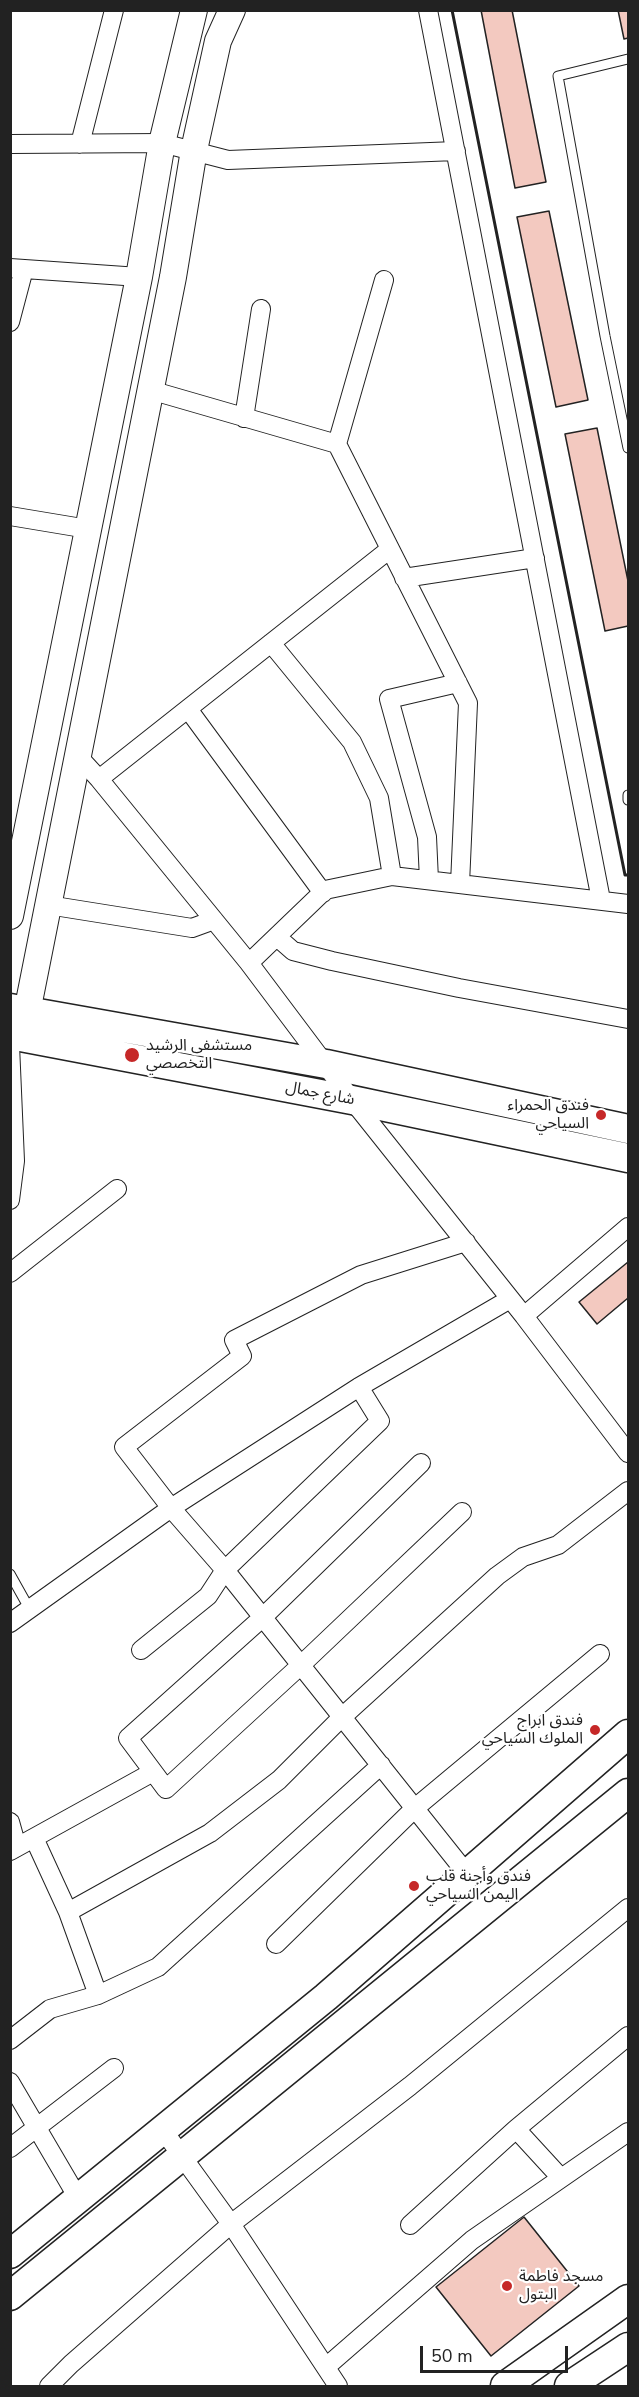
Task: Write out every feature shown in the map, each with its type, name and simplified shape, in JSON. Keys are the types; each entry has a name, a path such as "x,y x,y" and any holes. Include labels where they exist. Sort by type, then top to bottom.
{"main road":[{"name":"شارع جمال","path":"19,1010 326,1064 628,1129"},
{"name":"شارع جمال","path":"10,1035 352,1100 628,1158"},
{"path":"10,2254 326,1997 628,1734"},
{"path":"10,2296 628,1793"},
{"path":"505,2386 628,2299"},
{"path":"569,2386 628,2347"}],"street":[{"path":"80,144 114,10"},
{"path":"10,916 140,277 162,143 194,10"},
{"path":"19,1010 48,905 173,277 194,150 218,41 232,10"},
{"path":"428,10 602,900"},
{"path":"10,144 162,143 228,160 456,151"},
{"path":"10,322 17,269 140,277"},
{"path":"384,280 336,444 468,703 460,884"},
{"path":"244,418 261,309"},
{"path":"150,390 336,444"},
{"path":"10,516 88,529"},
{"path":"99,779 390,549"},
{"path":"404,578 535,558"},
{"path":"271,643 314,699 352,742 379,798 392,876"},
{"path":"429,880 427,837 389,699 458,683"},
{"path":"188,709 323,893"},
{"path":"77,755 249,963 352,1100 524,1316 628,1453"},
{"path":"249,963 325,890 392,876 628,904"},
{"path":"48,905 192,928 214,920"},
{"path":"277,937 293,951 332,961 459,988 628,1019"},
{"path":"10,1045 15,1161 10,1200"},
{"path":"10,1273 117,1189"},
{"path":"524,1316 628,1227"},
{"path":"466,1242 361,1275 234,1340 242,1356 124,1448 171,1508 225,1570 467,1874"},
{"path":"10,1623 171,1508 359,1387 510,1299"},
{"path":"141,1650 208,1596 225,1570 380,1421 359,1387"},
{"path":"421,1463 262,1618 128,1738 166,1789 462,1512"},
{"path":"68,1912 210,1833 279,1780 341,1718 497,1576 523,1557 558,1545 628,1491"},
{"path":"276,1944 415,1808 600,1654"},
{"path":"10,2040 50,2009 98,1995 158,1967 381,1765"},
{"path":"10,1822 14,1849 153,1772"},
{"path":"34,1838 68,1912 98,1995"},
{"path":"49,2386 71,2364 231,2224 410,2086 628,1908"},
{"path":"410,2225 516,2129 628,2036"},
{"path":"10,2148 114,2068"},
{"path":"10,2082 78,2198"},
{"path":"516,2129 561,2178"},
{"path":"163,2130 231,2224 338,2386"},
{"path":"326,2367 472,2240 628,2132"}],"lane":[{"path":"628,59 558,76 605,336 628,448"},
{"path":"628,795 628,800"},
{"path":"10,1574 29,1608"}],"building":[{"path":"481,10 512,10 546,182 515,188"},
{"path":"618,10 628,10 628,38 624,39"},
{"path":"549,211 588,400 556,407 517,217"},
{"path":"597,428 628,581 628,626 605,631 565,434"},
{"path":"628,1262 628,1298 597,1324 579,1302"},
{"name":"مسجد فاطمة البتول","path":"524,2217 579,2286 491,2356 436,2287"}],"wall":[{"path":"452,10 625,875 628,875"}],"place":[{"name":"مستشفى الرشيد التخصصي","path":"132,1055"},
{"name":"فندق الحمراء السياحي","path":"601,1115"},
{"name":"فندق ابراج الملوك السياحي","path":"595,1730"},
{"name":"فندق وأجنة قلب اليمن السياحي","path":"414,1886"},
{"name":"مسجد فاطمة البتول","path":"507,2286"}]}
